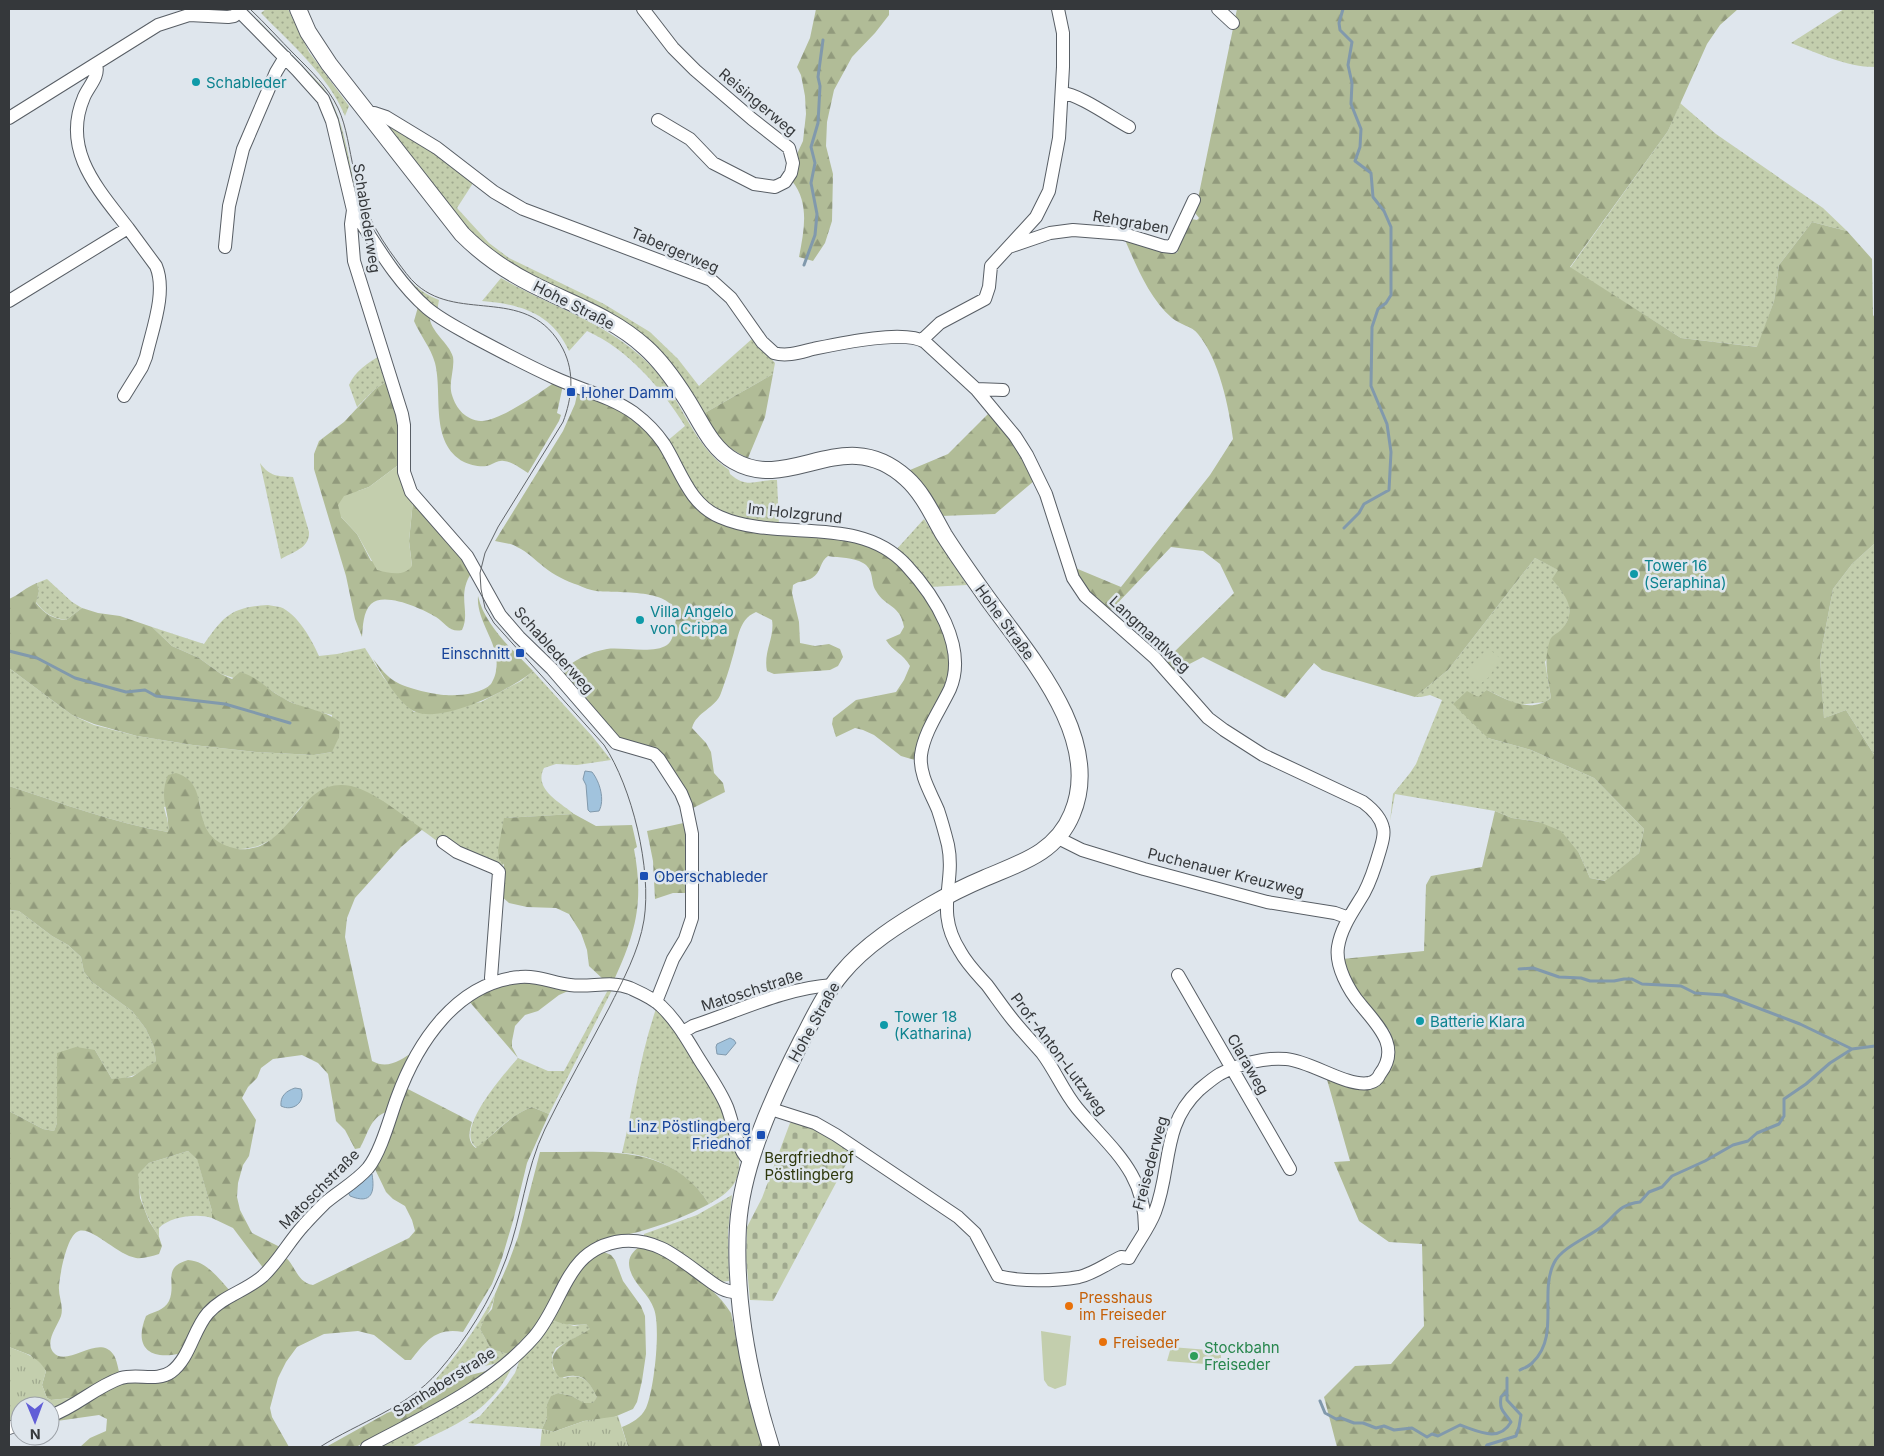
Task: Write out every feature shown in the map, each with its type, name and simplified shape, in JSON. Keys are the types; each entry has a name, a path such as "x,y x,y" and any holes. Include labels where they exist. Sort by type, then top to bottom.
{"main road":[{"name":"Hohe Straße","path":"298,9 318,50 446,216 488,257 507,270 606,319 642,344 669,372 711,440 720,451 731,459 754,468 776,470 826,458 856,455 883,462 912,483 950,545 1026,652 1065,713 1077,754 1078,784 1077,800 1071,818 1058,838 1035,857 967,886 927,907 872,945 845,969 833,985 801,1042 771,1109 751,1161 739,1219 740,1292 750,1365 770,1447"}],"street":[{"name":"Reisingerweg","path":"643,9 673,48 694,70 789,148 793,159 791,173 785,182 775,187 754,184 713,163 690,139 658,120"},
{"path":"1002,390 976,389 922,340 940,323 984,300 989,287 991,266 1036,216 1048,196 1057,148 1062,93 1063,40 1058,9"},
{"path":"1218,9 1232,23"},
{"path":"9,118 158,25 189,15 234,16 238,10"},
{"name":"Schablederweg","path":"238,10 315,89 329,110 353,210 351,224 354,261 402,414 404,425 404,472 411,492 466,556 508,626 552,669 616,743 654,754 659,759 686,805 692,844 692,918 685,939 673,959 656,1002"},
{"path":"225,247 229,206 244,149 276,72 285,57"},
{"path":"96,65 96,73 80,108 77,135 79,147 88,174 156,266 159,273 161,292 146,357 124,396"},
{"path":"1062,93 1075,96 1129,127"},
{"name":"Tabergerweg","path":"370,116 374,113 386,117 437,148 494,192 523,209 711,280 731,298 762,342 774,353 790,354 862,340 910,338 922,340"},
{"name":"Rehgraben","path":"1007,248 1050,233 1073,230 1124,234 1172,247 1194,200"},
{"name":"Im Holzgrund","path":"353,210 387,261 409,289 430,310 467,333 507,354 551,376 619,404 634,413 657,435 687,487 699,503 709,511 730,521 757,526 854,536 882,547 896,555 905,564 927,592 939,612 950,638 956,667 954,679 924,742 921,762 924,778 939,815 948,846 949,861 946,897"},
{"path":"9,302 128,228"},
{"name":"Langmantlweg","path":"976,389 1015,436 1034,467 1049,502 1073,578 1085,596 1156,658 1202,710 1224,730 1270,758 1363,802 1380,820 1384,828 1384,836 1367,887 1348,918"},
{"name":"Puchenauer Kreuzweg","path":"1058,838 1082,850 1153,871 1267,902 1336,913 1348,918"},
{"path":"444,842 457,852 495,868 499,872 491,978 493,982"},
{"name":"Prof.-Anton-Lutzweg","path":"946,897 947,918 960,953 1043,1054 1077,1108 1126,1165 1139,1188 1143,1200 1145,1231"},
{"name":"Freisederweg","path":"771,1109 815,1123 836,1135 958,1217 975,1233 998,1276 1013,1280 1031,1280 1080,1276 1121,1257 1128,1258 1152,1219 1159,1200 1168,1149 1182,1109 1203,1086 1218,1075 1232,1069 1266,1060 1285,1059 1298,1061 1356,1083 1370,1083 1374,1081 1385,1066 1388,1046 1380,1028 1359,1004 1352,992 1344,978 1337,958 1339,942 1348,918"},
{"name":"Matoschstraße","path":"60,1412 111,1382 128,1376 163,1376 174,1370 182,1360 199,1325 209,1312 221,1302 262,1277 272,1267 286,1244 304,1225 325,1204 366,1170 376,1152 400,1088 413,1061 436,1026 455,1006 493,982 523,976 570,985 620,985 630,988 656,1002 683,1032 719,1091 742,1152 751,1161"},
{"name":"Claraweg","path":"1178,976 1290,1169"},
{"name":"Matoschstraße","path":"683,1032 693,1026 786,993 818,986 833,985"},
{"path":"1143,1200 1159,1200"},
{"name":"Samhaberstraße","path":"367,1447 480,1383 510,1360 542,1326 565,1282 581,1259 601,1246 637,1240 658,1246 718,1288 728,1292 740,1292"}],"green space":[{"path":"266,9 288,9 309,52 349,106 345,116 338,101 319,74 261,13"},
{"path":"816,9 889,9 889,15 852,57 834,90 827,122 826,146 833,174 832,221 825,243 813,261 799,257 804,218 801,198 792,181 798,164 797,154 803,141 806,114 801,75 797,67 810,38"},
{"path":"1237,9 1738,9 1720,25 1707,44 1668,131 1570,267 1681,338 1757,347 1774,301 1779,265 1812,222 1847,231 1872,259 1873,315 1875,318 1875,543 1852,564 1833,589 1820,658 1824,718 1846,710 1875,756 1875,1447 1337,1447 1324,1397 1355,1366 1391,1364 1424,1326 1422,1244 1389,1242 1359,1221 1334,1162 1350,1161 1326,1076 1369,1087 1392,1045 1390,1031 1356,994 1342,959 1424,951 1426,885 1431,876 1482,867 1495,811 1512,818 1539,822 1561,831 1579,853 1590,878 1605,881 1639,853 1644,829 1594,778 1531,750 1488,738 1453,704 1467,691 1478,697 1487,690 1519,704 1527,705 1543,703 1551,698 1547,669 1548,648 1551,638 1566,623 1569,609 1565,597 1552,579 1558,570 1535,558 1448,670 1415,697 1322,670 1314,663 1285,698 1203,657 1174,672 1165,661 1234,593 1220,564 1203,551 1171,547 1111,610 1079,584 1073,567 1121,587 1210,475 1233,439 1222,384 1212,356 1198,334 1172,318 1150,292 1125,240 1150,244 1177,253 1178,250 1174,248 1191,219 1197,220 1199,218 1195,213"},
{"path":"1844,9 1875,9 1875,67 1853,65 1791,43"},
{"path":"257,19 323,87 331,100 342,128 359,201 369,225 408,279 419,289 439,300 437,311 411,286 387,258 368,227 354,194 340,128 333,109 318,87 298,64 257,24"},
{"path":"1680,103 1716,134 1823,208 1847,231 1812,222 1779,265 1774,301 1758,347 1681,338 1570,268 1668,131"},
{"path":"386,122 475,180 457,208 489,243 509,258 604,304 650,332 678,359 699,386 753,338 775,363 773,374 703,414 680,377 494,254 461,223 384,123"},
{"path":"501,278 594,324 629,347 646,361 669,388 704,446 715,459 729,470 730,474 742,482 748,483 777,480 779,526 764,526 706,506 666,442 685,426 655,384 616,348 587,331 569,351 562,338 544,319 522,308 482,301"},
{"path":"418,307 429,314 433,327 451,352 453,357 452,395 456,405 466,416 481,421 498,417 519,406 555,382 563,385 557,413 561,415 559,421 528,473 514,464 504,461 477,466 464,462 453,454 446,443 439,417 435,363 414,321"},
{"path":"381,355 389,380 375,389 357,407 349,385 358,371"},
{"path":"773,374 765,417 748,458 726,445 703,414"},
{"path":"389,380 399,413 401,463 369,487 358,491 341,517 357,534 371,561 412,566 409,541 413,501 447,539 472,572 465,588 465,617 462,630 451,629 436,617 413,606 385,599 377,600 368,607 363,624 362,637 355,619 346,576 314,469 314,454 319,441 344,422 375,389"},
{"path":"578,390 597,396 641,423 719,519 865,542 909,572 944,628 953,668 918,761 901,756 874,735 863,730 855,728 836,737 832,724 833,718 856,700 896,692 910,666 886,640 900,634 904,627 896,610 884,601 876,591 867,566 855,560 828,556 815,576 793,585 792,593 799,622 800,643 815,646 829,644 840,649 843,657 838,666 830,670 774,674 767,671 766,664 772,632 772,620 756,612 745,620 739,632 721,693 715,703 694,723 692,728 706,743 711,752 714,773 723,783 725,792 691,809 670,765 623,743 559,672 570,664 600,650 654,649 667,645 671,641 675,624 675,612 670,603 647,594 596,591 585,588 556,575 521,549 495,541 563,431 575,404"},
{"path":"989,413 1013,442 1034,481 995,514 941,516 910,470 948,454"},
{"path":"260,463 271,473 279,476 293,477 309,532 309,537 304,546 281,559"},
{"path":"401,463 413,501 409,541 412,566 405,572 391,573 377,570 357,534 341,517 338,505 344,496 369,487"},
{"path":"924,519 967,585 929,587 895,551"},
{"path":"1875,543 1875,756 1846,710 1824,718 1820,658 1833,589 1852,564"},
{"path":"1535,558 1559,570 1553,579 1569,601 1570,616 1545,662 1551,698 1545,702 1518,705 1487,690 1488,738 1531,750 1594,778 1644,829 1639,853 1606,881 1590,878 1579,853 1539,822 1512,818 1495,811 1395,794 1390,821 1393,794 1416,764 1442,700 1430,695 1415,697 1448,670"},
{"path":"47,579 72,602 82,608 66,620 45,612 36,602 39,591 37,583"},
{"path":"37,583 39,591 36,603 45,613 52,617 66,620 82,608 98,613 120,616 152,627 172,646 199,658 221,674 232,679 240,672 247,674 290,702 334,718 340,722 339,737 332,752 314,755 256,752 193,745 137,736 94,724 72,715 9,668 9,599"},
{"path":"478,596 493,627 508,646 533,671 523,679 494,695 460,709 428,714 410,709 392,689 373,659 394,681 421,691 441,695 457,695 470,694 487,687 491,684 496,672 497,661 478,606"},
{"path":"268,605 286,610 298,621 319,656 365,648 383,677 414,712 481,702 521,681 533,671 592,736 611,760 577,765 556,764 544,768 542,782 545,789 555,800 574,814 504,818 504,864 495,873 458,855 392,809 352,787 310,801 299,809 289,824 276,837 258,846 238,849 219,844 211,837 202,820 199,801 164,807 168,832 108,818 9,786 9,668 72,715 94,725 137,736 193,745 256,752 314,755 332,752 332,715 307,709 284,699 269,689 221,674 199,658 172,646 152,627 204,644 217,626 230,615 245,608"},
{"path":"1488,648 1501,659 1488,678 1480,684 1465,671"},
{"path":"176,773 188,779 195,788 204,823 210,834 221,843 238,849 258,847 273,838 312,797 323,789 335,785 351,786 369,793 423,829 401,847 355,898 347,918 345,937 372,1061 378,1064 394,1063 415,1051 386,1112 376,1118 360,1148 355,1149 345,1130 336,1121 328,1074 318,1063 302,1055 273,1059 261,1068 257,1078 248,1087 242,1098 256,1120 249,1156 243,1165 238,1183 237,1197 240,1210 252,1233 280,1247 264,1269 233,1228 212,1218 212,1211 197,1159 188,1151 149,1163 138,1174 140,1198 162,1246 159,1254 145,1258 136,1258 121,1252 91,1233 79,1231 75,1234 71,1239 63,1264 59,1290 62,1312 52,1334 51,1348 59,1356 66,1357 99,1347 107,1349 114,1356 120,1375 81,1397 60,1399 60,1396 46,1396 42,1385 46,1371 30,1355 9,1347 9,1111 43,1129 54,1131 57,1123 57,1053 76,1047 95,1050 112,1079 132,1077 156,1061 154,1047 146,1029 132,1011 92,982 84,972 81,957 68,945 52,936 19,911 9,910 9,786 108,818 168,832 164,791 168,775"},
{"path":"574,814 596,826 632,825 637,847 634,849 637,868 638,901 633,931 614,980 604,980 589,966 587,950 581,933 569,914 556,908 527,907 509,903 500,895 504,864 499,860 498,850 504,818"},
{"path":"688,822 691,893 673,893 655,899 653,861 647,831"},
{"path":"9,910 19,911 52,936 68,945 81,957 84,972 92,982 132,1011 146,1029 154,1047 156,1061 136,1074 118,1079 112,1079 95,1050 57,1098 57,1123 54,1131 43,1129 9,1111"},
{"path":"516,981 575,988 559,995 538,1011 525,1015 515,1026 512,1047 518,1058 468,1000 481,991"},
{"path":"609,988 613,988 549,1114 532,1107 524,1110 509,1120 477,1148 471,1140 471,1129 483,1103 503,1076 518,1058 548,1071 564,1071"},
{"path":"657,1006 664,1013 722,1104 739,1157 738,1174 733,1186 709,1204 692,1184 672,1168 648,1158 622,1153 642,1061"},
{"path":"404,1087 472,1122 470,1140 476,1148 524,1110 532,1107 549,1114 527,1163 513,1221 492,1284 463,1332 446,1332 433,1337 427,1341 411,1360 405,1360 374,1335 358,1331 324,1334 297,1347 286,1362 278,1378 270,1408 272,1417 289,1447 80,1447 90,1438 106,1431 107,1419 99,1415 60,1421 60,1416 117,1383 170,1378 205,1320 284,1256 303,1280 313,1285 409,1238 415,1231 412,1220 405,1206 386,1192 373,1165"},
{"name":"Bergfriedhof Pöstlingberg","path":"798,1122 831,1138 852,1153 773,1301 750,1300 746,1258 747,1227 762,1198 790,1123"},
{"path":"188,1151 197,1158 212,1211 212,1218 191,1216 170,1221 159,1228 159,1237 144,1207 137,1174 149,1163"},
{"path":"540,1152 611,1153 634,1155 655,1161 675,1170 693,1184 709,1204 666,1223 602,1242 581,1253 564,1273 540,1320 528,1335 508,1354 491,1349 480,1329 485,1317 492,1309 495,1294 518,1237"},
{"path":"732,1195 728,1232 729,1281 720,1282 660,1242 644,1236 644,1234 697,1215"},
{"path":"642,1245 650,1246 705,1284 731,1313 748,1397 762,1447 628,1447 622,1427 636,1420 646,1408 652,1388 656,1359 657,1330 654,1309 632,1276 629,1263 632,1254"},
{"path":"604,1252 611,1255 615,1260 623,1281 641,1306 645,1316 646,1354 637,1402 633,1409 612,1418 584,1421 553,1432 542,1429 547,1418 547,1404 551,1396 558,1393 572,1396 584,1403 593,1403 597,1397 589,1383 583,1378 573,1376 559,1377 552,1359 560,1347 590,1329 586,1324 560,1323 551,1319 568,1286 588,1259"},
{"path":"188,1260 207,1267 231,1292 182,1353 161,1355 153,1353 147,1350 143,1344 142,1336 146,1316 162,1309 167,1304 172,1288 172,1272 180,1263"},
{"path":"495,1294 491,1308 480,1329 491,1349 508,1354 498,1363 476,1368 426,1390 464,1344"},
{"path":"551,1319 574,1326 586,1324 591,1329 556,1348 552,1356 553,1369 564,1378 581,1378 588,1383 597,1397 593,1404 583,1403 572,1396 558,1393 552,1396 547,1404 547,1418 542,1429 468,1423 480,1416 506,1386 515,1373 520,1359"},
{"path":"1041,1331 1071,1336 1066,1385 1055,1389 1048,1386 1044,1380"},
{"path":"9,1347 30,1356 43,1366 46,1371 42,1385 46,1396 10,1396 9,1425"},
{"name":"Stockbahn Freiseder","path":"1171,1347 1221,1351 1221,1358 1219,1358 1218,1365 1167,1361"},
{"path":"509,1368 511,1369 495,1394 464,1419 411,1447 374,1447"},
{"path":"490,1370 461,1389 356,1447 326,1447 387,1413 407,1406 467,1376"},
{"path":"81,1397 60,1408 60,1399"},
{"path":"618,1416 628,1447 540,1447 542,1429 553,1432 584,1421"}],"water":[{"path":"585,771 592,772 599,786 602,802 599,811 590,812 588,810 586,785 583,779"},
{"path":"730,1038 736,1043 726,1055 717,1054 717,1044"},
{"path":"295,1088 301,1089 302,1098 300,1102 290,1108 281,1106 284,1094"},
{"path":"368,1173 372,1174 373,1180 370,1195 363,1199 350,1196 348,1192"}],"waterway":[{"path":"1343,9 1339,23 1340,30 1352,42 1348,65 1352,83 1351,104 1361,129 1360,147 1355,161 1371,173 1373,197 1384,211 1391,227 1391,295 1386,303 1378,309 1372,327 1371,386 1387,424 1391,452 1389,490 1364,504 1359,513 1344,528"},
{"path":"804,265 815,235 817,214 811,183 815,163 811,147 818,123 820,86 818,77 823,40"},
{"path":"9,651 37,658 75,678 126,692 145,690 156,696 225,704 290,723"},
{"path":"1519,969 1533,968 1559,977 1581,978 1590,981 1632,979 1642,984 1681,986 1695,993 1724,995 1800,1024 1852,1049"},
{"path":"1520,1370 1533,1362 1541,1352 1546,1340 1550,1275 1554,1263 1562,1252 1600,1228 1622,1208 1632,1203 1640,1202 1649,1192 1662,1187 1672,1176 1705,1161 1733,1145 1748,1141 1757,1133 1779,1124 1784,1116 1784,1099 1806,1084 1830,1063 1852,1049 1875,1046"},
{"path":"1486,1447 1487,1445 1516,1436 1519,1427 1521,1415 1507,1400 1507,1378"},
{"path":"1320,1401 1325,1413 1336,1419 1341,1418 1376,1428 1384,1426 1394,1430 1412,1428 1427,1437 1432,1434 1438,1436 1460,1425 1488,1434 1494,1434 1506,1428 1511,1422 1501,1405 1501,1397 1506,1392"}],"tram line":[{"path":"250,9 313,73 334,100 344,123 357,183 365,207 382,240 411,279 435,296 454,302 513,310 532,317 549,329 563,349 571,376 570,395 563,422 498,527 485,553 480,573 481,589 485,608 494,623 604,745 614,762 631,805 638,829 645,877 646,900 644,920 634,954 609,1008 560,1098 538,1145 506,1259 477,1319 458,1347 426,1385 382,1414 320,1447"}],"place":[{"name":"Schableder","path":"196,82"},
{"name":"Hoher Damm","path":"571,392"},
{"name":"Tower 16 (Seraphina)","path":"1634,574"},
{"name":"Villa Angelo von Crippa","path":"640,620"},
{"name":"Einschnitt","path":"520,653"},
{"name":"Oberschableder","path":"644,876"},
{"name":"Batterie Klara","path":"1420,1021"},
{"name":"Tower 18 (Katharina)","path":"884,1025"},
{"name":"Linz Pöstlingberg Friedhof","path":"761,1135"},
{"name":"Presshaus im Freiseder","path":"1069,1306"},
{"name":"Freiseder","path":"1103,1342"},
{"name":"Stockbahn Freiseder","path":"1194,1356"}]}
